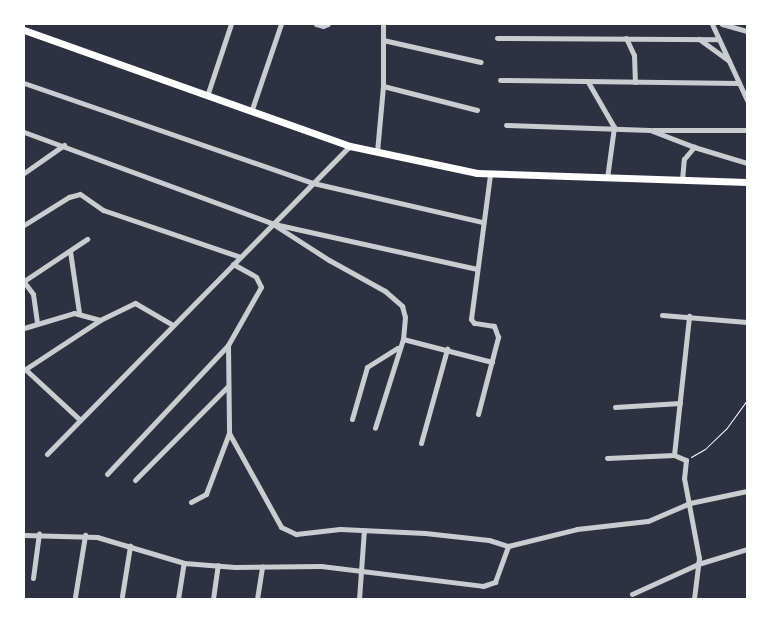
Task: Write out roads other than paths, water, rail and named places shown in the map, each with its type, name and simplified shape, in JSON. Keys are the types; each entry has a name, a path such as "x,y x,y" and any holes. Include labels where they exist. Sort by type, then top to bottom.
{"main road":[{"path":"24,30 206,97 350,146 377,152 490,175 747,182"}],"street":[{"path":"206,97 231,24"},
{"path":"251,112 281,24"},
{"path":"316,24 328,24"},
{"path":"377,152 383,86 383,24"},
{"path":"712,24 747,100"},
{"path":"722,24 747,31"},
{"path":"497,38 719,39"},
{"path":"626,38 634,55 635,82"},
{"path":"699,39 730,61"},
{"path":"383,40 481,62"},
{"path":"500,80 739,83"},
{"path":"588,82 614,128 606,178"},
{"path":"24,83 313,183 482,222"},
{"path":"383,86 477,110"},
{"path":"506,125 650,130 747,130"},
{"path":"650,130 694,147 747,163"},
{"path":"24,132 64,145 274,224 477,269"},
{"path":"24,173 64,145"},
{"path":"47,454 350,146"},
{"path":"682,180 684,159 694,147"},
{"path":"478,414 498,337 496,329 471,319 482,222 490,175"},
{"path":"24,225 69,197 80,194 103,210 240,256"},
{"path":"274,224 395,298 405,316 403,339 398,348 375,428"},
{"path":"36,322 33,294 24,282 88,239"},
{"path":"70,251 79,313"},
{"path":"107,474 228,345 261,287 256,277 233,264"},
{"path":"80,420 24,369 100,320 134,303 173,325"},
{"path":"24,328 36,322 79,313 100,320"},
{"path":"662,315 747,322"},
{"path":"674,455 689,316"},
{"path":"403,339 492,362"},
{"path":"191,502 206,494 229,433 228,345"},
{"path":"352,419 367,367 398,348"},
{"path":"421,443 446,349"},
{"path":"135,480 227,386"},
{"path":"614,407 680,403"},
{"path":"229,433 284,531 296,534 364,530 434,534 489,540 508,546 577,529 648,521 690,503 747,492"},
{"path":"607,458 674,455 686,460 684,478 690,503 698,564 694,599"},
{"path":"359,599 364,530"},
{"path":"33,578 38,534"},
{"path":"24,535 85,535 130,546 184,563 218,566 306,565 491,585 508,546"},
{"path":"75,597 85,535"},
{"path":"122,596 130,546"},
{"path":"632,594 698,564 747,549"},
{"path":"178,599 184,563"},
{"path":"213,599 218,566"},
{"path":"257,599 262,566"}]}
